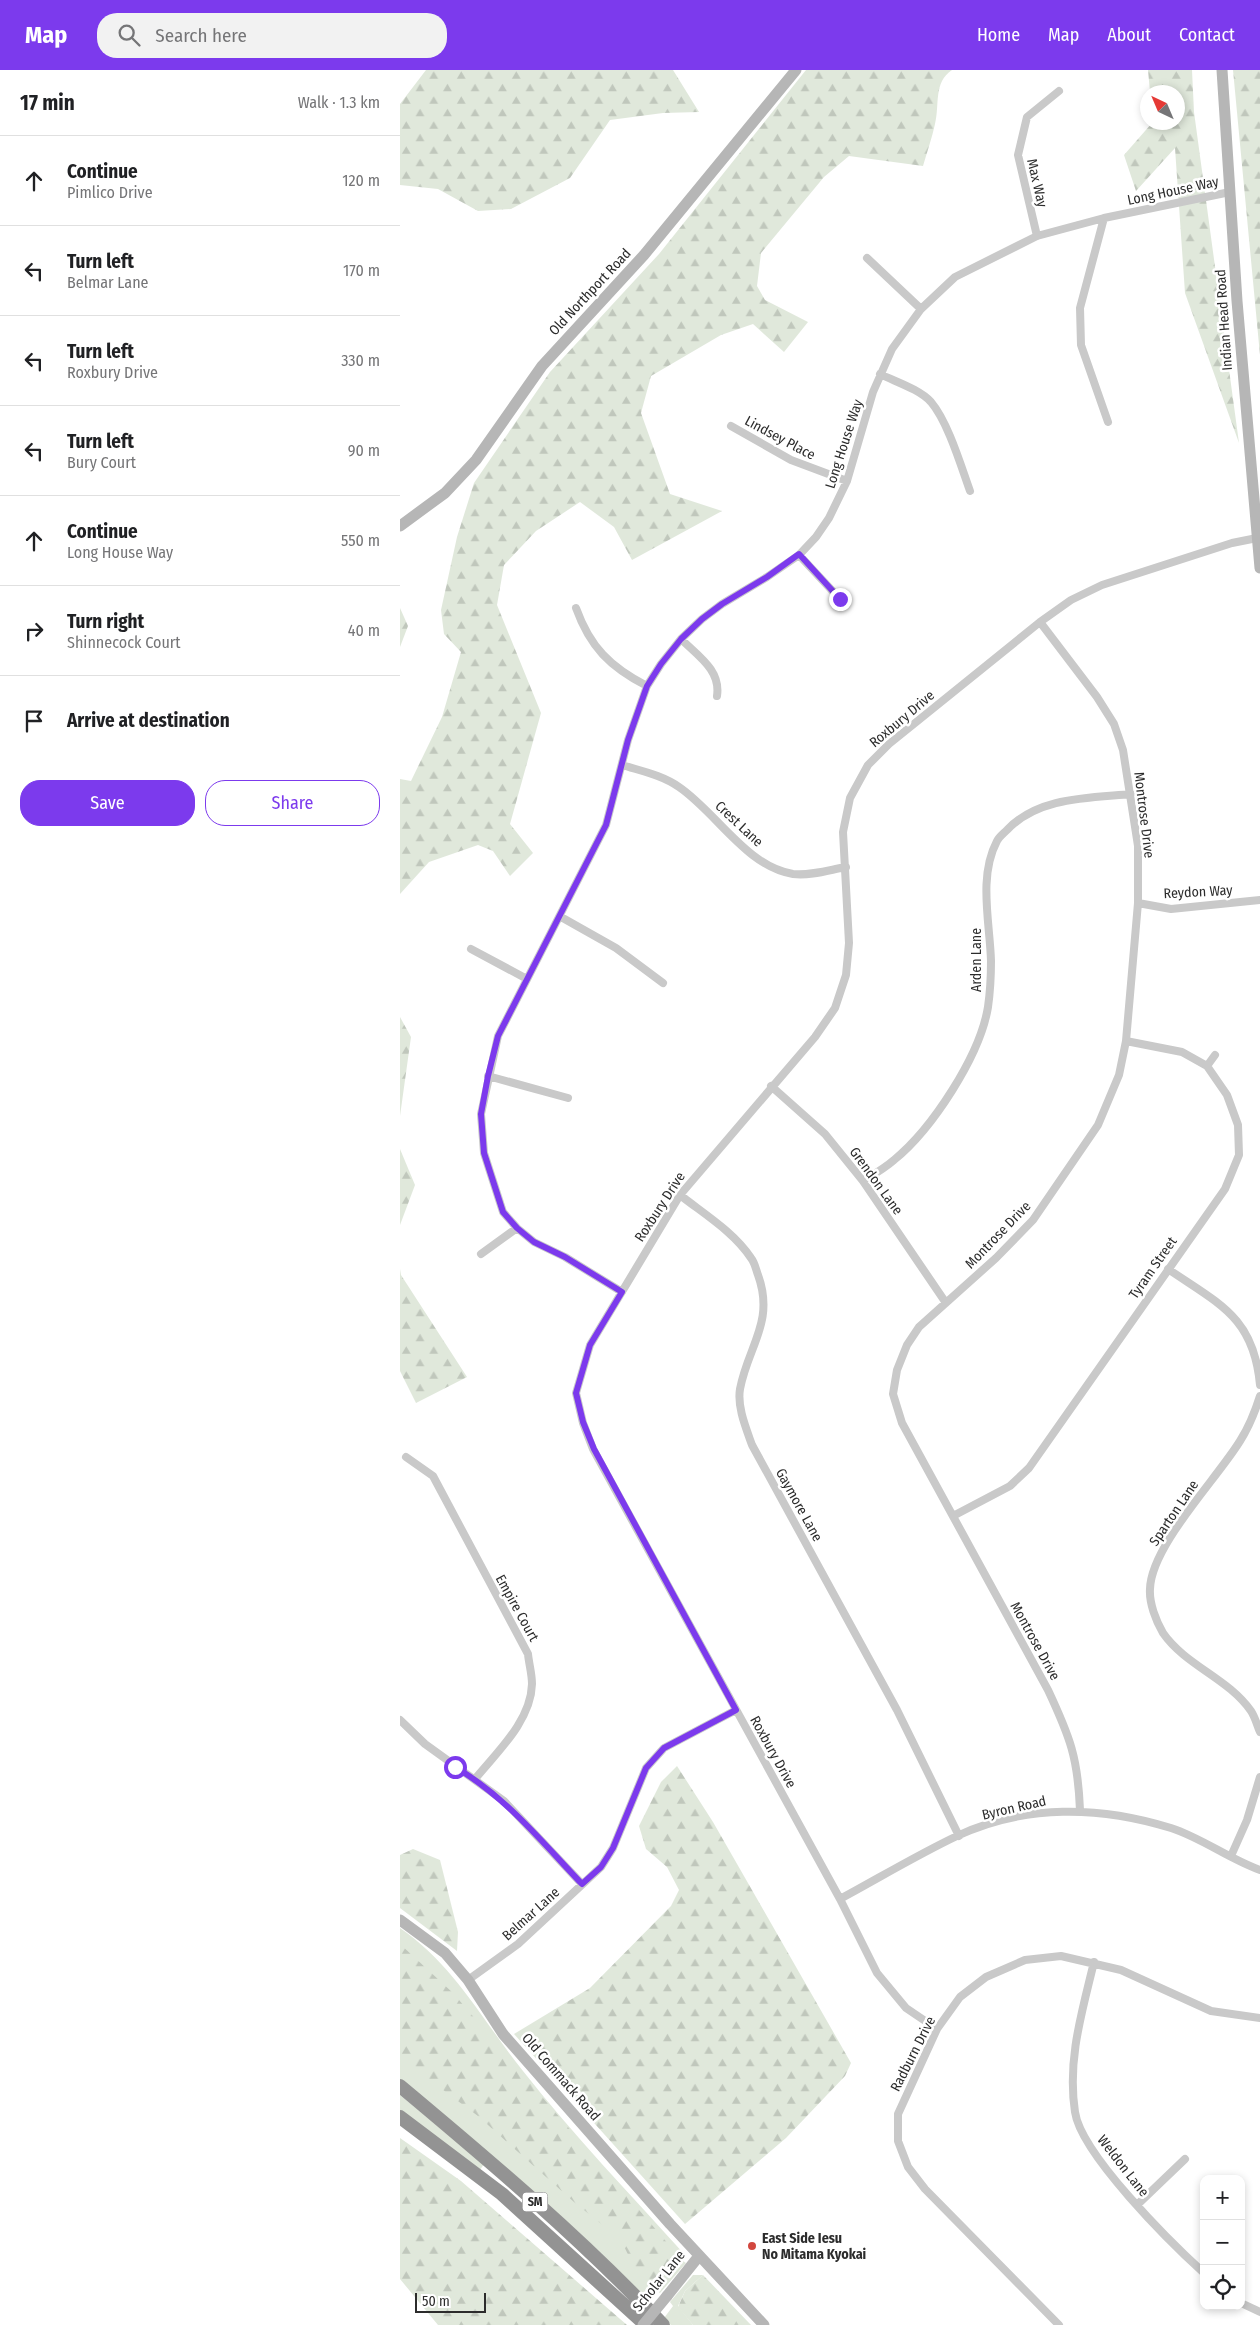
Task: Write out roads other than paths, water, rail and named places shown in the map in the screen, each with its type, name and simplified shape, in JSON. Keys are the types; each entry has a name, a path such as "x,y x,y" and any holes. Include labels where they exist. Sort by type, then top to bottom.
{"highway":[{"name":"SM","path":"400,2086 618,2277 663,2325"},
{"name":"SM","path":"400,2117 502,2194 645,2325"}],"main road":[{"name":"Old Northport Road","path":"400,526 445,493 476,460 542,366 644,255 796,70"},
{"name":"Indian Head Road","path":"1222,70 1236,301 1260,568"},
{"name":"Old Commack Road","path":"400,1920 445,1953 468,1980 503,2034 699,2256 764,2325"},
{"name":"Scholar Lane","path":"645,2325 699,2256"}],"street":[{"name":"Max Way","path":"1037,236 1018,154 1027,117 1059,91"},
{"name":"Long House Way","path":"622,1292 565,1257 534,1242 517,1228 503,1212 484,1153 481,1114 498,1036 561,917 606,825 628,740 647,686 661,664 681,639 722,604 767,577 799,554 816,537 829,518 847,481 880,374 892,349 921,309 955,277 1037,236 1104,218 1230,192"},
{"path":"1104,218 1080,308 1081,345 1108,422"},
{"path":"867,258 921,309"},
{"path":"880,374 913,390 931,402 942,420 970,491"},
{"name":"Lindsey Place","path":"731,426 791,460 847,481"},
{"name":"Roxbury Drive","path":"937,2029 906,2008 877,1974 840,1899 594,1449 583,1422 576,1393 590,1345 680,1195 771,1086 815,1037 835,1008 846,975 849,943 843,832 850,798 868,765 889,744 1040,622 1071,600 1102,585 1232,543 1258,538"},
{"path":"799,554 840,599"},
{"path":"576,608 584,631 604,657 628,676 647,686"},
{"name":"Montrose Drive","path":"1040,622 1097,697 1114,724 1123,750 1138,846 1138,903 1126,1041 1119,1075 1098,1125 1033,1220 996,1258 919,1327 907,1344 897,1370 894,1394 902,1423 1048,1690 1068,1733 1079,1779 1080,1810"},
{"path":"681,639 715,673 719,685 717,696"},
{"name":"Crest Lane","path":"622,765 659,776 679,787 751,854 771,867 793,874 811,874 846,867"},
{"name":"Arden Lane","path":"863,1181 894,1161 918,1137 948,1096 977,1044 988,1007 991,962 987,899 988,866 997,840 1016,820 1036,808 1081,799 1131,794"},
{"name":"Reydon Way","path":"1138,903 1171,909 1260,900"},
{"path":"561,917 616,948 663,983"},
{"path":"472,949 528,979"},
{"name":"Tyram Street","path":"953,1516 1010,1486 1029,1468 1225,1189 1239,1156 1238,1124 1227,1095 1207,1066 1182,1052 1126,1041"},
{"path":"1207,1066 1215,1054"},
{"path":"488,1076 568,1098"},
{"name":"Grendon Lane","path":"771,1086 825,1134 863,1181 946,1303"},
{"name":"Gaymore Lane","path":"680,1195 736,1239 752,1259 762,1286 765,1314 758,1337 747,1362 740,1391 743,1420 752,1445 897,1710 958,1836"},
{"path":"480,1254 517,1228"},
{"path":"1168,1269 1220,1304 1238,1321 1252,1343 1260,1385"},
{"name":"Sparton Lane","path":"1260,1396 1251,1421 1240,1442 1167,1543 1155,1565 1150,1590 1153,1610 1162,1631 1177,1651 1237,1695 1251,1712 1260,1732"},
{"name":"Empire Court","path":"406,1457 432,1476 528,1654 532,1685 526,1710 507,1740 475,1779"},
{"name":"Belmar Lane","path":"468,1980 518,1944 601,1867 613,1848 646,1768 664,1748 736,1710"},
{"path":"400,1720 425,1744 504,1801 582,1884"},
{"path":"1230,1856 1247,1820 1260,1778"},
{"name":"Byron Road","path":"840,1899 958,1836 1007,1819 1041,1812 1080,1810 1129,1816 1173,1829 1260,1870"},
{"name":"Radburn Drive","path":"1059,2325 925,2189 908,2167 898,2141 898,2114 937,2029 960,1997 986,1977 1025,1960 1061,1956 1094,1962 1121,1970 1211,2011 1260,2018"},
{"name":"Weldon Lane","path":"1094,1962 1078,2025 1072,2072 1075,2114 1091,2149 1137,2205 1200,2269"},
{"path":"1137,2205 1185,2159"},
{"path":"1245,2305 1260,2312"}],"place":[{"name":"East Side Iesu No Mitama Kyokai","path":"752,2246"}]}
